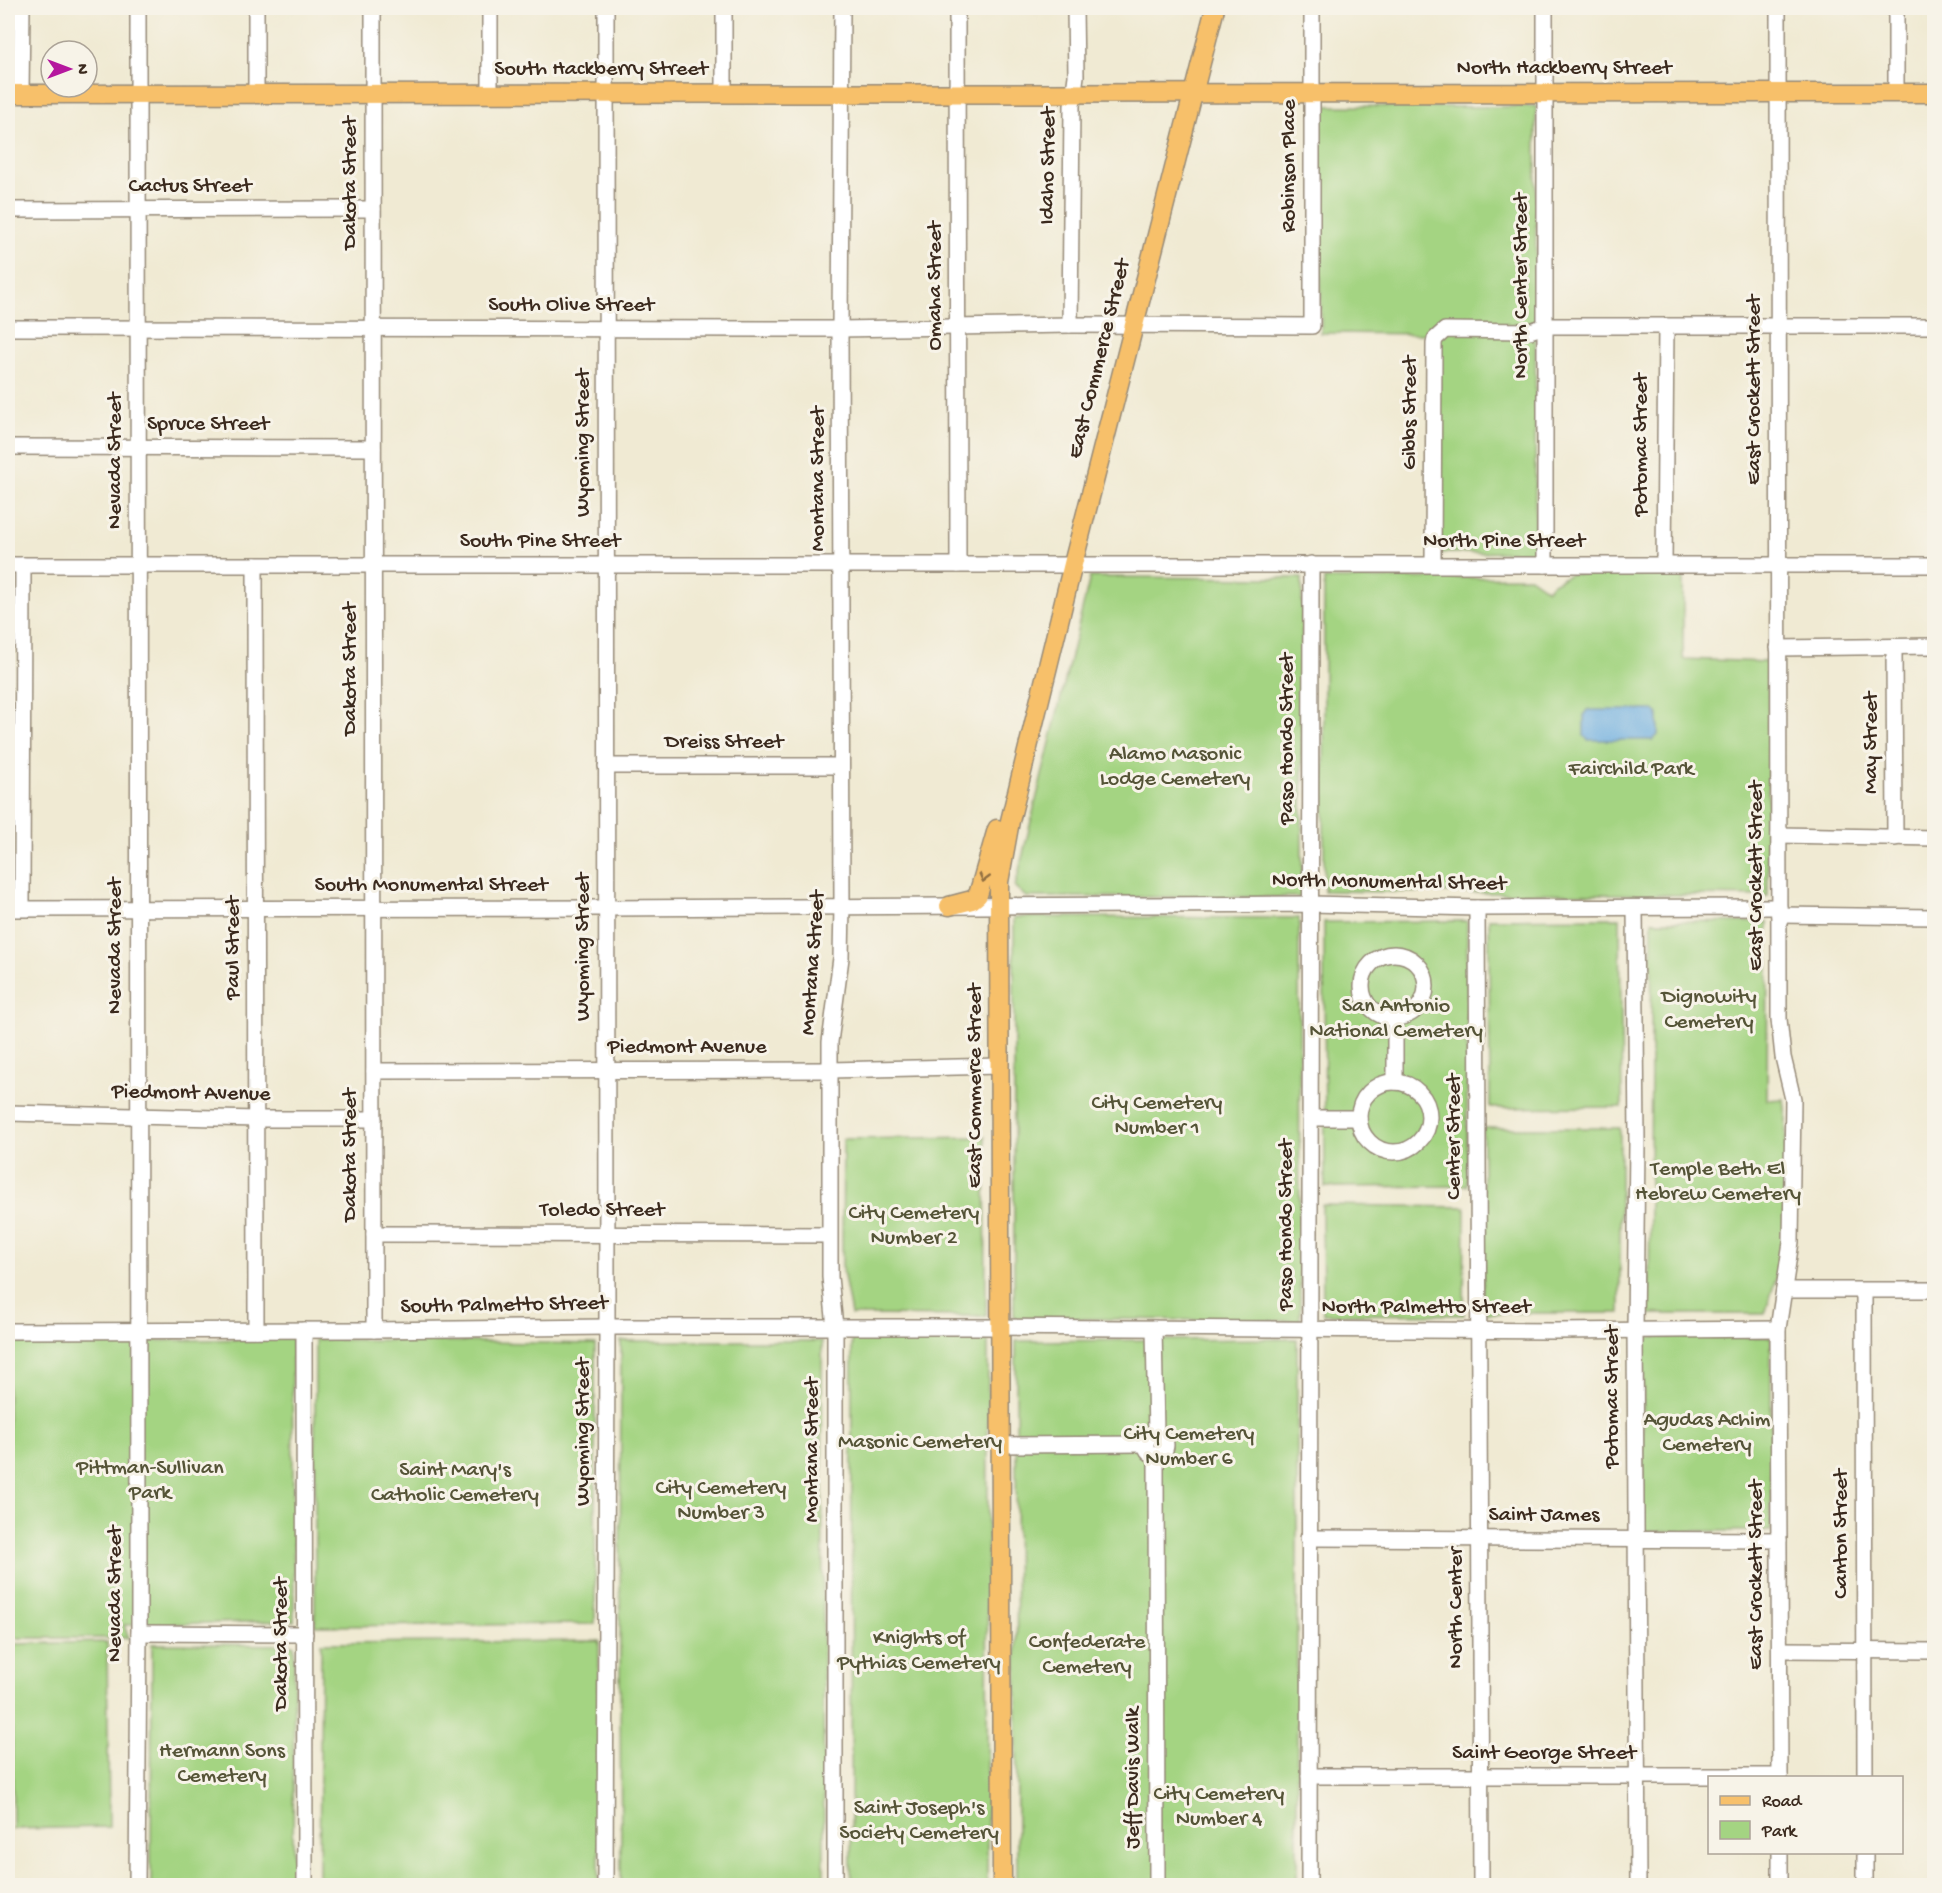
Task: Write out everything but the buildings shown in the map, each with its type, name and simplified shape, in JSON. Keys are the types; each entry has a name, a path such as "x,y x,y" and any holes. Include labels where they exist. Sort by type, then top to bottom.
{"main road":[{"name":"East Commerce Street","path":"1002,1886 999,882 1003,852 1073,564 1215,8"},
{"name":"South Hackberry Street","path":"14,94 1194,93"},
{"name":"North Hackberry Street","path":"1194,93 1935,93"},
{"name":"East Commerce Street","path":"950,906 972,900 978,895 1016,762 1034,723"}],"street":[{"path":"14,94 22,8"},
{"name":"Nevada Street","path":"137,1886 139,1633 138,8"},
{"path":"256,8 256,94"},
{"name":"Dakota Street","path":"373,8 374,1330"},
{"path":"490,8 490,94"},
{"name":"Wyoming Street","path":"606,8 606,1886"},
{"path":"724,8 724,93"},
{"name":"Montana Street","path":"835,1886 835,1327 829,1235 830,1042 841,958 842,906 840,329 842,8"},
{"name":"Omaha Street","path":"957,8 958,565"},
{"name":"Idaho Street","path":"1070,325 1076,76 1075,8"},
{"name":"Robinson Place","path":"1312,8 1312,326"},
{"name":"North Center Street","path":"1545,8 1545,565"},
{"name":"East Crockett Street","path":"1778,8 1780,1032 1793,1099 1791,1242 1778,1329 1780,1776"},
{"path":"1896,8 1896,93"},
{"name":"Cactus Street","path":"8,210 373,209"},
{"name":"South Olive Street","path":"8,328 840,329 1070,325 1312,326"},
{"name":"Gibbs Street","path":"1433,564 1435,339 1445,330 1530,331 1545,326 1935,326"},
{"name":"Potomac Street","path":"1664,565 1666,326"},
{"name":"Spruce Street","path":"8,447 373,448"},
{"name":"North Pine Street","path":"1073,564 1935,565"},
{"name":"South Pine Street","path":"15,565 1073,564"},
{"name":"Paso Hondo Street","path":"1309,1886 1311,564"},
{"path":"15,565 15,909"},
{"name":"Paul Street","path":"255,565 256,1330"},
{"path":"1778,648 1935,646"},
{"name":"May Street","path":"1894,647 1895,838"},
{"name":"Dreiss Street","path":"606,766 841,766"},
{"path":"1779,836 1935,838"},
{"name":"North Monumental Street","path":"999,906 1311,904 1477,908 1635,908 1935,917"},
{"name":"South Monumental Street","path":"15,909 999,906"},
{"name":"Center Street","path":"1477,908 1478,1331"},
{"name":"Potomac Street","path":"1635,908 1638,1142 1635,1330 1638,1886"},
{"path":"1392,954 1412,959 1424,974 1426,984 1421,1004 1405,1016 1395,1018 1376,1012 1369,1005 1363,987 1364,978 1374,961 1392,954"},
{"path":"1395,1018 1395,1082"},
{"name":"Piedmont Avenue","path":"374,1071 830,1070 1000,1066"},
{"path":"1395,1082 1406,1084 1423,1097 1430,1118 1419,1143 1403,1152 1385,1152 1377,1148 1364,1135 1359,1118 1360,1108 1369,1092 1395,1082"},
{"name":"Piedmont Avenue","path":"8,1113 257,1119 374,1119"},
{"path":"1310,1118 1359,1118"},
{"name":"Toledo Street","path":"374,1234 829,1235"},
{"path":"1784,1290 1935,1290"},
{"name":"Canton Street","path":"1864,1291 1865,1776"},
{"name":"South Palmetto Street","path":"8,1331 607,1327 1000,1328"},
{"name":"North Palmetto Street","path":"1000,1328 1478,1331 1778,1329"},
{"name":"Jeff Davis Walk","path":"1154,1328 1152,1444 1157,1886"},
{"name":"Dakota Street","path":"304,1330 305,1886"},
{"name":"North Center","path":"1478,1331 1481,1886"},
{"path":"999,1445 1152,1444"},
{"name":"Saint James","path":"1308,1538 1779,1540"},
{"path":"139,1633 305,1634"},
{"path":"1780,1650 1935,1651"},
{"name":"Saint George Street","path":"1309,1776 1708,1776"},
{"path":"1780,1854 1780,1886"},
{"path":"1865,1854 1865,1886"}],"green space":[{"path":"1320,106 1536,106 1535,552 1441,553 1438,334 1321,333"},
{"name":"Fairchild Park","path":"1570,574 1683,576 1683,659 1768,662 1768,896 1324,891 1324,579 1530,577 1547,589"},
{"name":"Alamo Masonic Lodge Cemetery","path":"1090,577 1302,578 1302,897 1026,897 1015,887"},
{"name":"City Cemetery Number 1","path":"1014,917 1299,918 1300,1321 1017,1318 1014,1316"},
{"path":"1620,918 1622,1107 1490,1108 1489,919"},
{"name":"San Antonio National Cemetery","path":"1467,921 1467,1186 1325,1187 1324,922"},
{"path":"1652,921 1768,922 1767,1100 1784,1099 1786,1117 1785,1249 1765,1314 1649,1314"},
{"path":"1483,1128 1620,1128 1620,1313 1483,1313"},
{"name":"City Cemetery Number 2","path":"985,1137 986,1316 851,1315 842,1265 843,1139"},
{"path":"1322,1205 1465,1207 1464,1315 1323,1314"},
{"name":"Pittman-Sullivan Park","path":"292,1336 294,1621 124,1625 129,1638 8,1638 8,1343 258,1339"},
{"name":"Agudas Achim Cemetery","path":"1643,1337 1771,1337 1771,1531 1643,1531"},
{"name":"Saint Mary's Catholic Cemetery","path":"315,1339 595,1344 595,1624 315,1626"},
{"path":"1297,1339 1297,1885 1017,1885 1016,1341"},
{"path":"852,1340 988,1340 987,1885 851,1885"},
{"name":"City Cemetery Number 3","path":"621,1341 822,1341 824,1885 621,1885"},
{"path":"599,1641 599,1885 319,1886 321,1643"},
{"path":"107,1642 109,1827 13,1829 11,1644"},
{"name":"Hermann Sons Cemetery","path":"152,1644 294,1645 293,1885 151,1885"}],"water":[{"path":"1587,710 1654,710 1658,713 1658,735 1653,740 1588,740 1584,736 1584,714"}],"park label":[{"name":"Dignowity Cemetery","path":"1709,1010"},
{"name":"Temple Beth El Hebrew Cemetery","path":"1718,1182"},
{"name":"Masonic Cemetery","path":"920,1443"},
{"name":"City Cemetery Number 6","path":"1189,1448"},
{"name":"Knights of Pythias Cemetery","path":"919,1652"},
{"name":"Confederate Cemetery","path":"1087,1656"},
{"name":"City Cemetery Number 4","path":"1219,1808"},
{"name":"Saint Joseph's Society Cemetery","path":"919,1822"}]}
